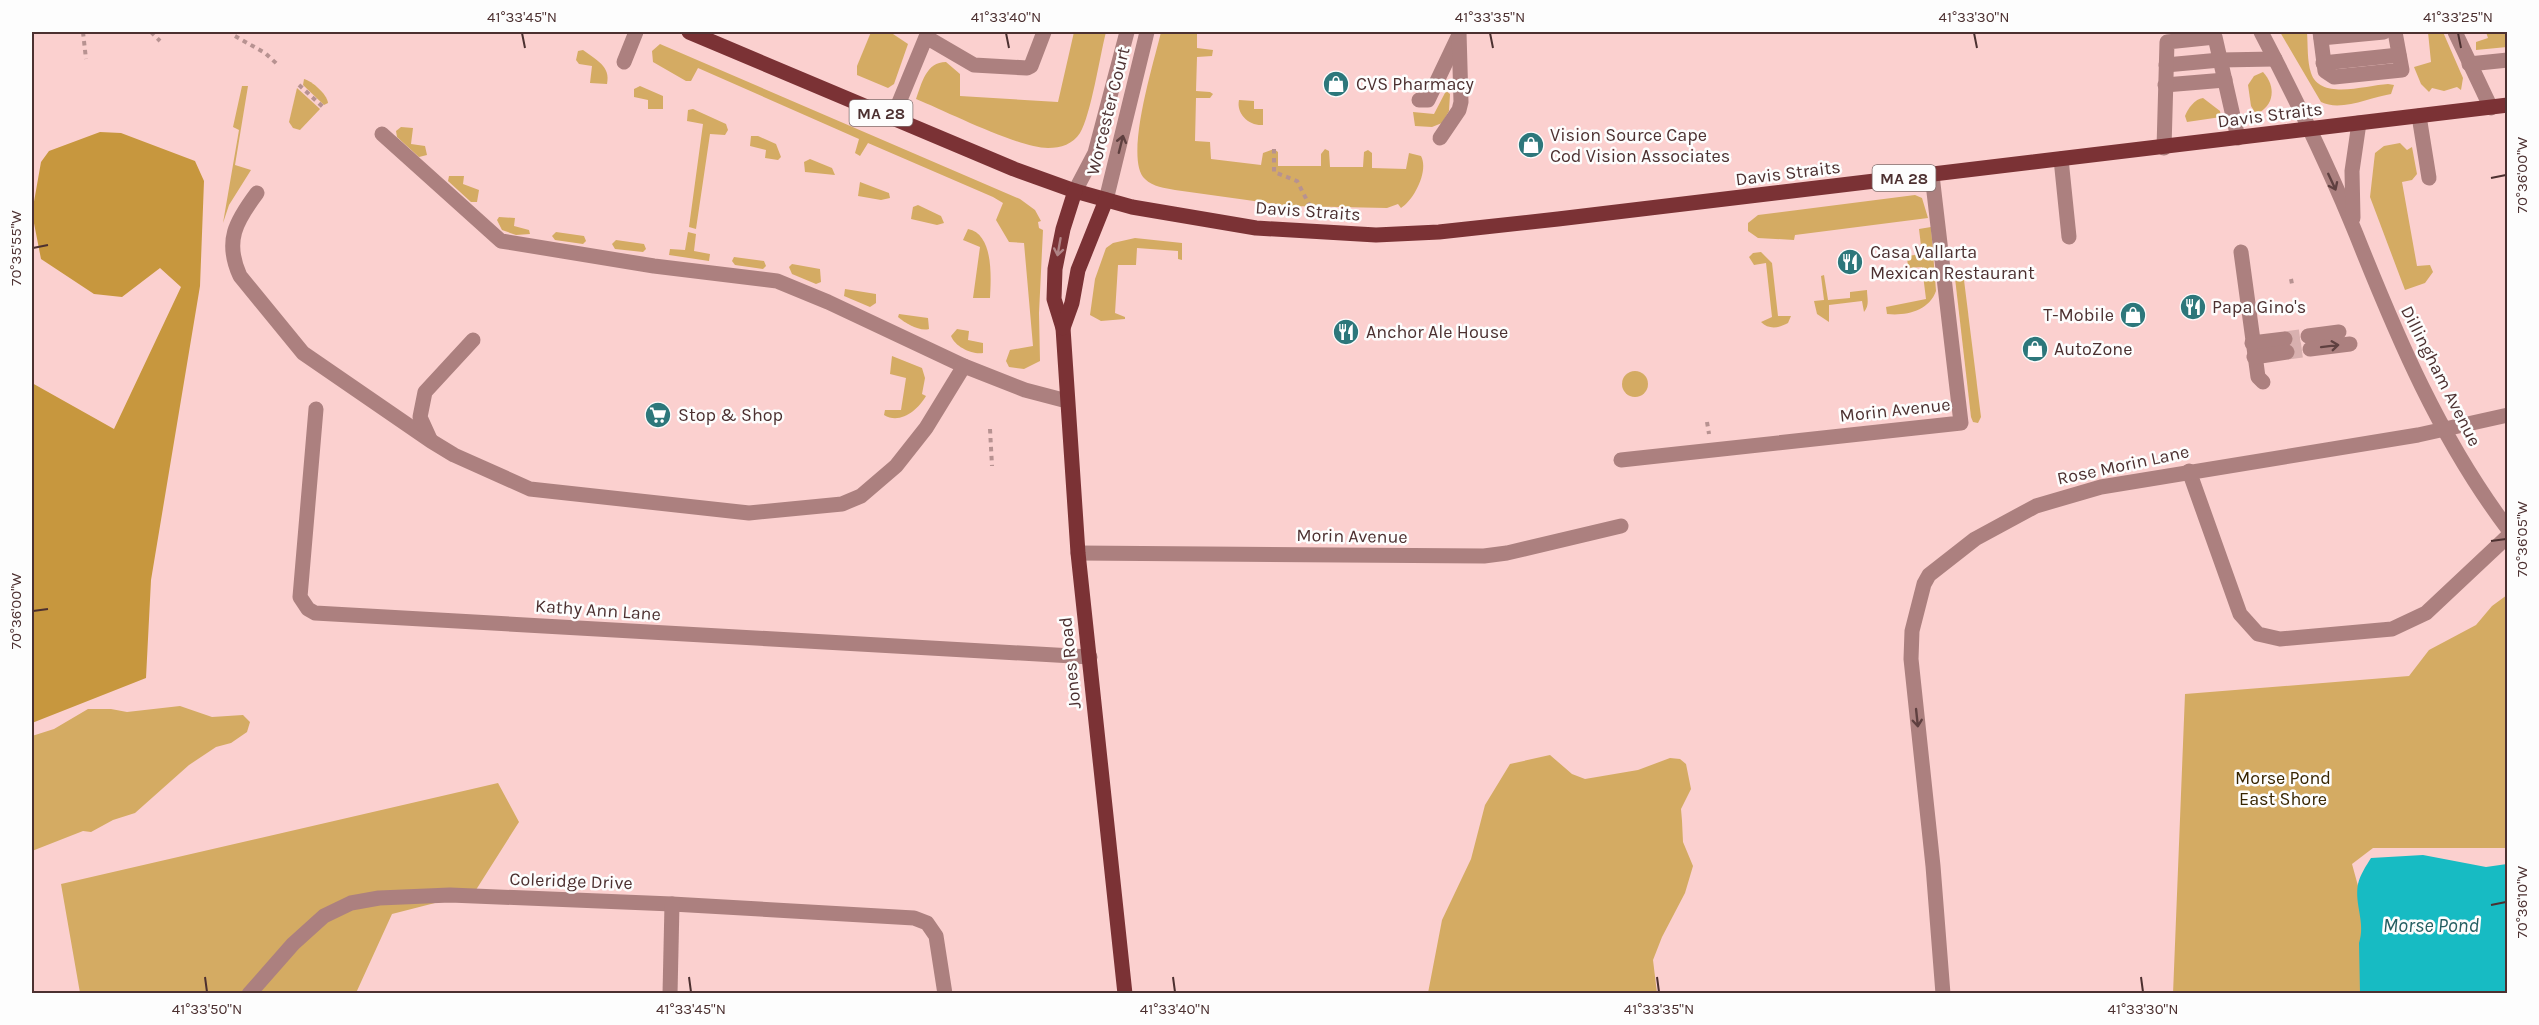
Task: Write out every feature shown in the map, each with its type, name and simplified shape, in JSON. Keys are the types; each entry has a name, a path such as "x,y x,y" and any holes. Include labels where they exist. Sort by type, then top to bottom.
{"main road":[{"name":"MA 28","path":"689,32 1014,169 1075,191"},
{"name":"Davis Straits","path":"1075,191 1106,200 1256,228 1376,235 1498,226 2508,105"},
{"name":"Jones Road","path":"1075,191 1063,229 1055,269 1054,299 1063,328 1078,553 1125,993"},
{"name":"Jones Road","path":"1063,328 1072,303 1078,270 1106,200"}],"street":[{"path":"624,62 636,32"},
{"path":"893,117 926,37 974,65 1026,69 1031,66 1044,32"},
{"name":"Worcester Court","path":"1075,191 1095,153 1127,32"},
{"name":"Worcester Court","path":"1106,200 1147,32"},
{"name":"Dillingham Avenue","path":"2260,32 2275,59 2355,233 2403,349 2443,429 2505,520"},
{"path":"2323,59 2397,44 2402,70 2338,77 2327,74 2323,59 2320,35 2384,32"},
{"path":"2455,32 2491,108"},
{"path":"1419,100 1428,100 1460,33"},
{"path":"1440,138 1459,110 1461,102 1460,33"},
{"path":"2164,148 2168,42 2216,37 2238,138"},
{"path":"2166,65 2220,60 2275,59"},
{"path":"2469,64 2508,60"},
{"path":"2165,85 2225,80"},
{"path":"2419,116 2429,178"},
{"name":"Dillingham Avenue","path":"2355,233 2351,187 2359,123"},
{"path":"382,134 501,241 654,266 777,281 828,302 964,366 1025,390 1067,401"},
{"path":"2061,159 2069,237"},
{"name":"Morin Avenue","path":"1621,460 1961,423 1932,175"},
{"path":"257,193 235,227 232,252 240,276 303,353 454,455 530,489 749,513 821,508 842,504 861,496 896,466 926,428 964,366"},
{"path":"2241,252 2253,350 2258,377 2263,382"},
{"path":"2309,342 2345,338"},
{"path":"431,441 420,417 425,392 473,340"},
{"path":"2253,350 2286,345"},
{"name":"Kathy Ann Lane","path":"316,409 300,597 308,609 315,613 1089,657"},
{"name":"Rose Morin Lane","path":"1943,993 1933,866 1911,659 1912,631 1924,584 1937,568 1975,539 2015,516 2071,493 2189,471 2418,435 2508,415"},
{"path":"2189,471 2240,614 2258,634 2280,639 2392,629 2426,613 2508,536"},
{"name":"Morin Avenue","path":"1078,553 1484,556 1501,555 1621,526"},
{"name":"Coleridge Drive","path":"249,993 293,944 324,916 351,903 379,898 450,895 672,904 818,915 914,918 927,923 936,936 945,993"},
{"path":"670,993 672,904"}],"path":[{"path":"83,32 86,59"},
{"path":"151,32 160,41"},
{"path":"235,36 265,53 277,64"},
{"path":"299,85 322,107"},
{"path":"1274,149 1274,172 1297,181 1312,210"},
{"path":"990,429 992,465"}],"green space":[{"path":"871,32 890,32 908,44 894,84 888,88 857,75 857,66"},
{"path":"1074,32 1106,32 1084,124 1077,137 1066,145 1048,148 1018,142 916,99 929,69 946,62 960,74 960,96 1058,102"},
{"path":"1161,32 1197,32 1197,48 1213,50 1212,56 1197,57 1196,91 1213,94 1210,98 1196,98 1195,141 1210,142 1211,159 1261,165 1263,153 1274,149 1278,152 1278,166 1321,166 1321,154 1325,149 1329,151 1330,167 1363,167 1364,152 1368,150 1372,153 1372,168 1406,169 1409,153 1421,156 1423,162 1422,177 1411,199 1401,208 1398,204 1387,208 1291,206 1175,190 1148,182 1139,168 1137,151 1142,108"},
{"path":"2280,32 2307,32 2311,73 2316,82 2324,87 2345,89 2388,84 2394,85 2391,94 2347,105 2329,105 2321,102"},
{"path":"2428,32 2443,32 2463,78 2461,90 2457,87 2444,91 2432,88 2429,92 2421,84 2414,67 2431,62"},
{"path":"2486,32 2507,32 2507,47 2476,50 2476,42 2488,38"},
{"path":"660,44 1020,199 1035,210 1041,221 1038,222 1039,228 1043,230 1039,313 1040,361 1024,369 1009,367 1006,361 1010,350 1033,346 1024,243 1009,242 996,220 1003,203 868,143 860,156 855,153 859,139 698,68 691,81 686,81 653,62 652,51"},
{"path":"583,50 605,68 607,84 590,83 592,66 579,64 576,60 578,51"},
{"path":"2263,72 2270,83 2272,95 2267,106 2256,114 2251,106 2248,85 2254,76"},
{"path":"304,79 319,88 328,103 324,105 303,85"},
{"path":"242,86 248,86 235,165 251,170 229,205 223,223 239,130 233,127"},
{"path":"640,86 663,96 663,109 648,109 648,100 634,97 634,89"},
{"path":"297,88 320,109 300,130 293,128 289,122"},
{"path":"1446,91 1450,94 1449,111 1442,123 1432,127 1415,126 1413,112 1434,114"},
{"path":"2203,98 2220,111 2221,117 2187,122 2185,116 2188,110 2195,102"},
{"path":"1239,100 1254,101 1254,109 1263,109 1263,125 1258,125 1245,118 1240,110"},
{"path":"693,109 726,124 728,130 725,135 710,134 696,229 689,227 703,124 687,121 688,110"},
{"path":"401,127 413,128 411,144 425,146 427,155 419,157 397,137 396,131"},
{"path":"751,136 758,136 776,144 781,157 778,160 765,158 766,150 750,146"},
{"path":"2400,143 2407,150 2412,147 2417,174 2412,180 2402,182 2417,266 2430,265 2433,272 2425,283 2405,290 2370,197 2375,153 2384,146"},
{"path":"810,159 832,168 835,175 805,172 804,162"},
{"path":"449,176 464,176 463,184 479,190 477,202 471,202 448,181"},
{"path":"860,182 889,193 890,198 881,200 858,196"},
{"path":"1915,195 1922,198 1928,218 1795,235 1794,240 1758,238 1748,231 1748,223 1758,215"},
{"path":"918,205 941,216 944,223 937,225 911,219 913,207"},
{"path":"499,217 515,218 514,226 529,230 530,234 516,235 502,230 497,220"},
{"path":"1931,227 1936,291 1933,298 1916,311 1887,314 1886,307 1926,299 1922,267 1908,268 1907,256 1922,254 1919,229"},
{"path":"968,229 983,239 987,248 990,298 973,298 980,247 963,240"},
{"path":"556,232 584,236 586,241 583,244 555,240 552,236"},
{"path":"688,232 696,234 694,251 710,254 709,261 669,255 670,249 685,250"},
{"path":"1135,238 1182,243 1182,260 1178,259 1178,251 1137,248 1136,265 1118,265 1115,313 1125,319 1101,321 1090,315 1095,279 1106,248 1113,243"},
{"path":"616,240 644,244 646,249 643,252 615,249 612,244"},
{"path":"1761,252 1772,263 1778,316 1791,316 1788,323 1778,327 1767,326 1761,322 1772,317 1766,263 1754,265 1749,257 1753,253"},
{"path":"734,257 764,261 766,266 763,269 735,265 732,261"},
{"path":"792,264 820,269 821,282 816,284 792,274 789,267"},
{"path":"1824,275 1828,300 1850,298 1850,292 1867,290 1868,304 1864,312 1862,301 1829,305 1829,322 1817,314 1814,301 1824,300 1821,276"},
{"path":"1960,275 1964,280 1981,417 1978,423 1973,422 1971,417 1955,278"},
{"path":"845,289 876,294 876,303 870,307 844,296"},
{"path":"899,314 928,318 929,329 921,329 905,322 898,317"},
{"path":"957,329 969,331 968,340 983,343 983,353 970,351 956,344 951,336"},
{"path":"892,356 922,368 925,378 922,394 926,396 923,401 913,411 896,418 884,415 885,410 901,410 906,378 890,374"},
{"path":"1635,371 1644,375 1648,384 1644,393 1635,397 1626,393 1622,384 1626,375"},
{"name":"Morse Pond East Shore","path":"2507,595 2507,848 2373,848 2352,864 2366,915 2377,993 2173,994 2185,694 2409,676 2429,650 2476,625 2492,606"},
{"path":"180,706 212,717 243,715 250,722 247,732 231,743 216,747 189,765 135,813 113,820 91,832 83,831 32,851 32,736 54,729 88,709 127,712"},
{"path":"1550,755 1572,774 1585,779 1638,770 1670,758 1680,759 1686,764 1691,789 1681,809 1683,842 1693,866 1685,893 1653,960 1657,993 1428,993 1442,920 1471,859 1485,805 1510,764"},
{"path":"498,783 519,822 474,893 392,914 356,993 80,993 61,884"}],"shaded area":[{"path":"100,132 121,133 195,161 204,181 200,286 151,580 146,678 32,723 32,383 114,429 181,287 160,268 122,297 94,294 41,259 32,213 41,162 49,151"}],"water":[{"name":"Morse Pond","path":"2423,855 2486,867 2507,864 2507,993 2360,993 2361,928 2357,891 2362,874 2371,858"}],"tunnel":[{"path":"2285,339 2308,336"},
{"path":"2287,352 2310,349"}],"place":[{"name":"CVS Pharmacy","path":"1336,84"},
{"name":"Vision Source Cape Cod Vision Associates","path":"1531,145"},
{"name":"Casa Vallarta Mexican Restaurant","path":"1850,262"},
{"name":"Papa Gino's","path":"2193,307"},
{"name":"T-Mobile","path":"2133,315"},
{"name":"Anchor Ale House","path":"1346,332"},
{"name":"AutoZone","path":"2035,349"},
{"name":"Stop & Shop","path":"658,415"}]}
